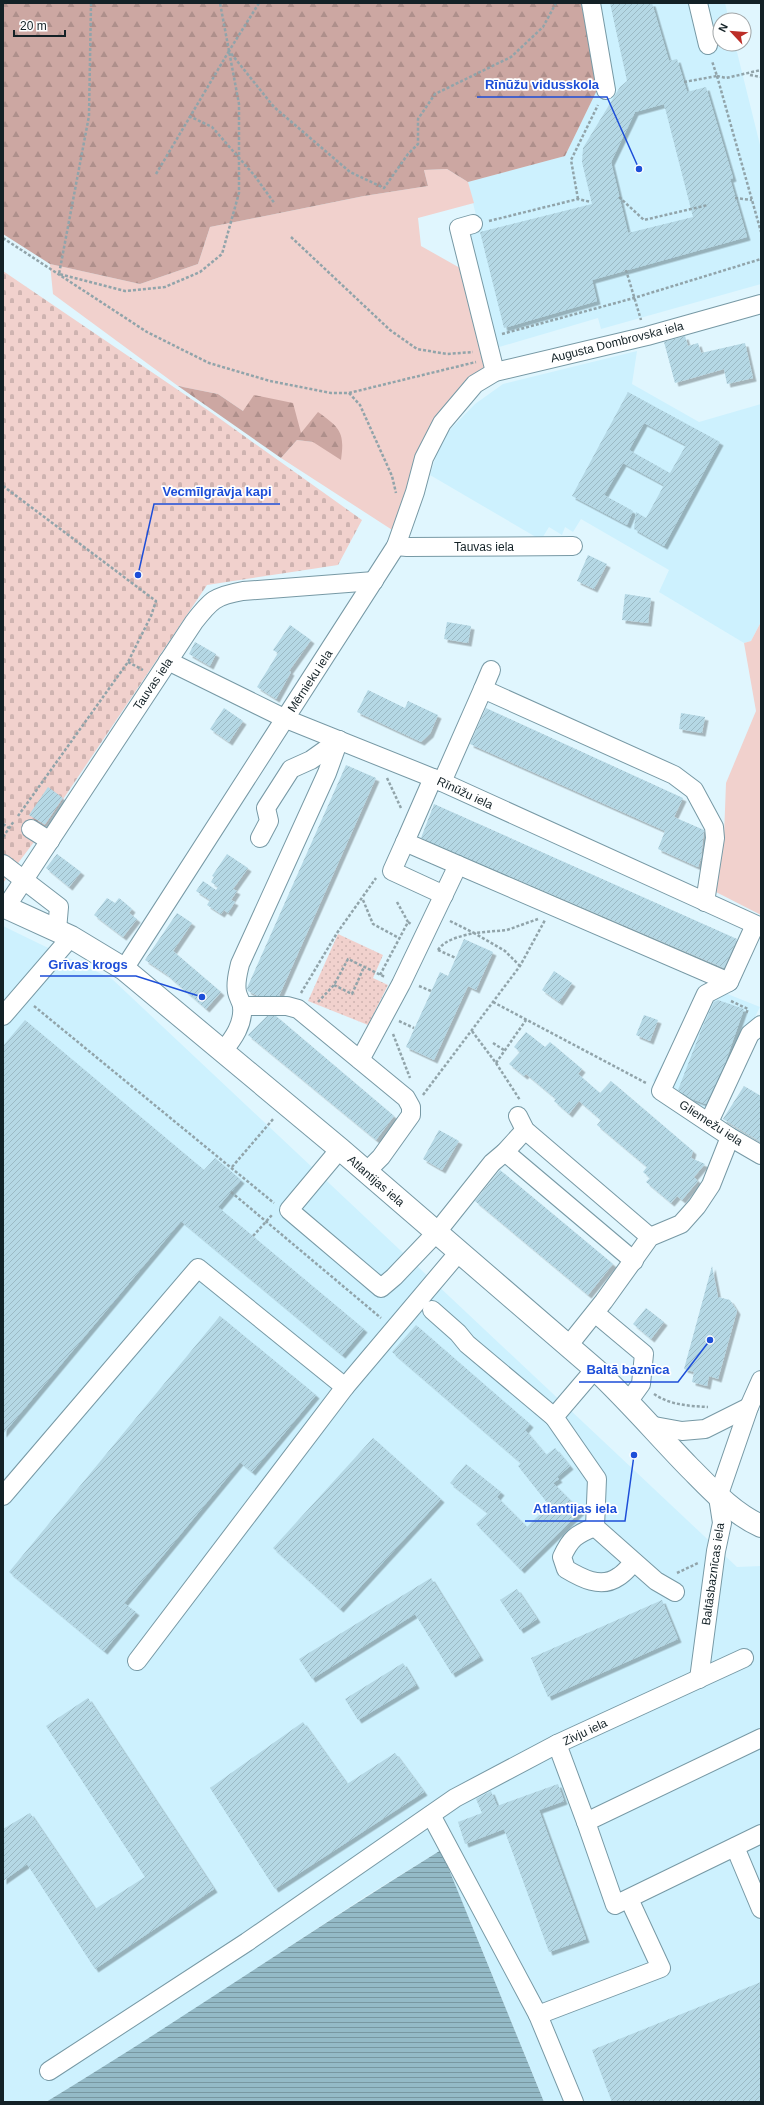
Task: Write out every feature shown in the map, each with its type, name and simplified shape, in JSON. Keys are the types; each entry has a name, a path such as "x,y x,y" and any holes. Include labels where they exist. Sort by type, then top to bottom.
{"main road":[{"name":"Atlantijas iela","path":"4,906 64,933 124,969 340,1149 595,1369 718,1497 761,1526"}],"street":[{"path":"591,3 606,90"},
{"path":"698,3 708,45"},
{"path":"473,224 459,228 490,355"},
{"name":"Augusta Dombrovska iela","path":"475,384 490,355 647,336 761,304"},
{"name":"Mērnieku iela","path":"124,969 396,546 424,458 442,423 475,384"},
{"name":"Tauvas iela","path":"396,546 407,548 573,546"},
{"name":"Tauvas iela","path":"4,906 24,880 168,661 209,602 223,595 290,586 374,581"},
{"name":"Rīnūžu iela","path":"168,661 286,719 437,780 758,926"},
{"path":"444,895 392,871 483,689 491,670"},
{"path":"483,689 674,775 694,790 715,832 705,902"},
{"path":"260,838 269,821 266,808 291,769 311,760 339,740"},
{"path":"222,1051 236,1035 242,1006 236,985 240,964 327,773 339,740"},
{"path":"31,829 50,841"},
{"path":"406,842 458,866 729,982"},
{"path":"3,864 59,907 64,933 21,995 3,1016"},
{"path":"360,1060 400,984 458,866"},
{"path":"661,1091 706,994 729,982 758,926"},
{"path":"242,1006 300,1012 406,1098 411,1107 411,1115 408,1122 381,1157 366,1172"},
{"path":"709,1122 756,1030"},
{"name":"Gliemežu iela","path":"661,1091 730,1137 761,1155"},
{"path":"340,1149 289,1210 381,1288 394,1277 437,1232 492,1163 505,1152 521,1123 650,1237"},
{"path":"568,1346 595,1313 650,1237 681,1224 697,1206 710,1185 730,1137"},
{"path":"505,1152 634,1260"},
{"path":"137,1661 345,1387 459,1252"},
{"path":"3,1496 198,1268 345,1387"},
{"path":"432,1310 458,1333 467,1344 554,1417 597,1479 595,1527"},
{"path":"595,1313 644,1354 641,1384 628,1402"},
{"path":"554,1417 595,1369"},
{"name":"Baltāsbaznīcas iela","path":"698,1679 716,1551 722,1523 718,1497 755,1408 761,1380"},
{"path":"649,1425 682,1431 705,1429 755,1408"},
{"path":"595,1527 656,1581 675,1592"},
{"path":"595,1527 580,1532 568,1544 562,1557 566,1569 581,1578 600,1583 618,1578 634,1562"},
{"name":"Zivju iela","path":"49,2071 247,1942 455,1798 557,1744 744,1658"},
{"path":"586,1822 761,1738"},
{"path":"557,1744 615,1905 761,1834"},
{"path":"431,1815 538,2015 574,2102"},
{"path":"735,1847 761,1909"},
{"path":"538,2015 661,1968 629,1899"}],"path":[{"path":"59,274 89,116 91,3"},
{"path":"59,274 125,291 165,287 200,272 222,254 239,193 239,104 220,3"},
{"path":"156,174 189,116 259,3"},
{"path":"229,51 274,107 350,172 384,188 408,154 418,144 418,119 435,94 511,57 543,27 556,3"},
{"path":"708,45 761,232"},
{"path":"684,82 717,76 726,78 747,75 761,70"},
{"path":"747,75 761,77"},
{"path":"578,199 571,160 606,90"},
{"path":"189,116 212,127 239,158 274,204"},
{"path":"619,197 644,220 708,205"},
{"path":"735,198 752,200"},
{"path":"495,220 578,199 591,202"},
{"path":"291,236 390,330 417,349 447,354 490,355"},
{"path":"3,238 148,332 209,362 270,381 331,393 350,393 458,366 490,355 634,298 761,259"},
{"path":"626,270 641,318"},
{"path":"350,393 360,405 392,476 397,496"},
{"path":"3,486 156,601 151,616 128,662 3,837"},
{"path":"383,771 402,810"},
{"path":"3,824 9,828"},
{"path":"378,875 363,899 337,933 297,998 300,1012 334,985 348,959 400,984"},
{"path":"363,899 373,924 399,938"},
{"path":"398,902 408,922"},
{"path":"435,913 505,951 520,966"},
{"path":"411,1107 424,1094 520,966 548,916 507,930 474,933 458,937 441,946 438,950"},
{"path":"334,985 352,994 364,967"},
{"path":"729,982 723,997 748,1009 742,1023 756,1030"},
{"path":"21,995 279,1207 289,1210"},
{"path":"493,1002 661,1091"},
{"path":"496,1063 526,1020"},
{"path":"397,1021 414,1028"},
{"path":"392,1030 410,1079"},
{"path":"472,1031 521,1098 521,1123"},
{"path":"493,1043 504,1050"},
{"path":"232,1168 286,1104"},
{"path":"231,1192 394,1329"},
{"path":"253,1236 266,1222"},
{"path":"641,1384 662,1400 684,1406 708,1407 714,1405"},
{"path":"656,1581 705,1559"}],"shaded area":[{"path":"581,3 725,3 727,12 712,12 712,52 737,52 761,149 761,284 601,329 598,318 489,350 463,235 480,232 468,182 565,156 599,86"},
{"path":"637,351 632,384 699,422 761,404 761,622 751,641 744,643 659,592 669,570 581,519 573,532 565,527 562,535 549,527 541,540 430,475 441,439 475,404 503,384"},
{"path":"3,926 112,979 737,1567 761,1566 761,2102 544,2102 441,1850 366,1896 145,2042 46,2102 3,2102"},
{"path":"705,985 760,1007 706,1116 653,1081"},
{"path":"441,1850 544,2102 46,2102 146,2040"}],"green space":[{"path":"3,3 581,3 599,86 565,156 468,182 447,169 424,170 428,186 364,196 210,227 198,264 140,284 50,264 3,234"},
{"path":"447,169 468,182 474,203 418,218 421,246 460,268 491,360 442,423 400,535 281,458 297,440 313,442 301,433 243,411 218,394 178,386 53,294 50,264 140,284 198,264 210,227 364,196 428,186 424,170"},
{"path":"3,271 212,413 362,520 338,565 207,585 37,838 3,883"},
{"path":"178,386 218,394 243,411 254,395 293,403 301,433 318,412 331,422 339,432 342,443 341,460 313,442 297,440 281,458"},
{"path":"761,622 761,915 716,892 724,836 726,783 756,711 744,643 751,641"},
{"path":"338,934 383,955 373,978 388,985 368,1025 308,1001"}],"building":[{"path":"610,3 652,3 669,61 677,59 687,92 706,87 733,178 730,179 747,237 592,280 597,301 504,328 480,232 592,204 582,162 583,148 620,87 627,81","holes":["664,104 693,217 628,233 611,162 635,112"]},
{"path":"685,336 688,346 698,343 701,353 745,343 753,378 727,384 724,369 675,383 664,342"},
{"path":"628,392 720,442 664,546 634,529 636,512 646,518 664,485 623,463 604,495 633,511 627,525 572,496","holes":["644,423 686,445 670,473 629,450"]},
{"path":"588,555 607,564 594,589 577,581"},
{"path":"625,594 651,598 648,623 622,620"},
{"path":"447,622 471,626 468,643 444,639"},
{"path":"290,625 311,640 289,671 291,672 276,699 257,687 278,653 273,650"},
{"path":"195,642 216,654 210,666 189,654"},
{"path":"368,690 405,708 408,701 438,715 430,734 421,742 357,712"},
{"path":"224,708 243,721 229,742 210,729"},
{"path":"486,708 683,798 674,817 704,830 701,858 698,867 658,849 665,831 470,744"},
{"path":"681,713 705,717 702,733 679,729"},
{"path":"346,765 376,778 279,996 258,996 248,991 247,988"},
{"path":"48,787 63,798 45,825 29,815"},
{"path":"434,804 737,939 724,968 421,838"},
{"path":"57,854 81,872 69,887 46,868"},
{"path":"227,854 248,868 233,889 237,891 231,900 235,902 228,913 224,910 221,914 207,905 210,900 196,891 203,881 216,890 218,887 211,882 214,877 212,876"},
{"path":"107,898 115,903 119,898 132,909 129,913 137,919 123,937 94,915"},
{"path":"177,913 192,923 173,951 221,992 206,1009 166,974 145,960"},
{"path":"464,939 493,952 476,990 468,986 434,1060 406,1047 440,972 448,976"},
{"path":"554,971 572,983 559,1002 542,990"},
{"path":"718,1000 744,1009 725,1063 706,1104 692,1099 678,1090 702,1028 714,1002"},
{"path":"644,1015 658,1020 650,1041 636,1035"},
{"path":"267,1016 276,1016 394,1116 376,1140 248,1035"},
{"path":"25,1020 204,1170 215,1158 241,1180 218,1207 364,1329 342,1355 181,1221 3,1434 3,1046"},
{"path":"526,1032 545,1047 550,1042 582,1069 578,1074 600,1093 611,1081 693,1151 691,1158 705,1164 694,1177 698,1181 682,1200 677,1196 671,1203 646,1182 650,1178 643,1172 647,1167 597,1125 601,1120 579,1101 569,1114 554,1101 556,1099 526,1074 524,1076 509,1064 520,1052 514,1047"},
{"path":"744,1086 761,1096 761,1142 723,1119"},
{"path":"439,1130 459,1141 442,1170 423,1159"},
{"path":"500,1170 613,1264 588,1295 475,1201"},
{"path":"712,1266 718,1297 730,1300 737,1311 718,1379 709,1376 707,1386 692,1382 694,1372 684,1369"},
{"path":"646,1308 664,1322 651,1339 633,1324"},
{"path":"220,1316 316,1395 252,1472 240,1462 124,1603 136,1612 104,1651 9,1572"},
{"path":"416,1325 530,1424 525,1430 546,1455 555,1448 570,1466 557,1477 559,1479 553,1483 581,1511 521,1570 476,1524 488,1513 450,1483 466,1464 501,1492 497,1497 527,1527 549,1505 518,1466 521,1463 392,1352"},
{"path":"373,1438 441,1499 340,1609 273,1548"},
{"path":"431,1578 480,1657 452,1674 415,1614 312,1679 299,1659"},
{"path":"517,1589 537,1619 520,1630 500,1600"},
{"path":"662,1600 678,1639 548,1697 531,1658"},
{"path":"403,1663 416,1685 358,1720 345,1699"},
{"path":"88,1698 214,1889 95,1969 27,1864 3,1881 3,1829 30,1813 95,1909 145,1877 46,1726"},
{"path":"303,1722 347,1784 395,1753 424,1792 275,1889 210,1788"},
{"path":"558,1784 564,1801 539,1810 586,1939 549,1952 504,1829 465,1844 458,1822 482,1813 476,1799 491,1791 497,1806"},
{"path":"761,1982 761,2102 612,2102 592,2050"}],"place":[{"name":"Rīnūžu vidusskola","path":"639,169"},
{"name":"Vecmīlgrāvja kapi","path":"138,575"},
{"name":"Grīvas krogs","path":"202,997"},
{"name":"Baltā baznīca","path":"710,1340"},
{"name":"Atlantijas iela","path":"634,1455"}]}
